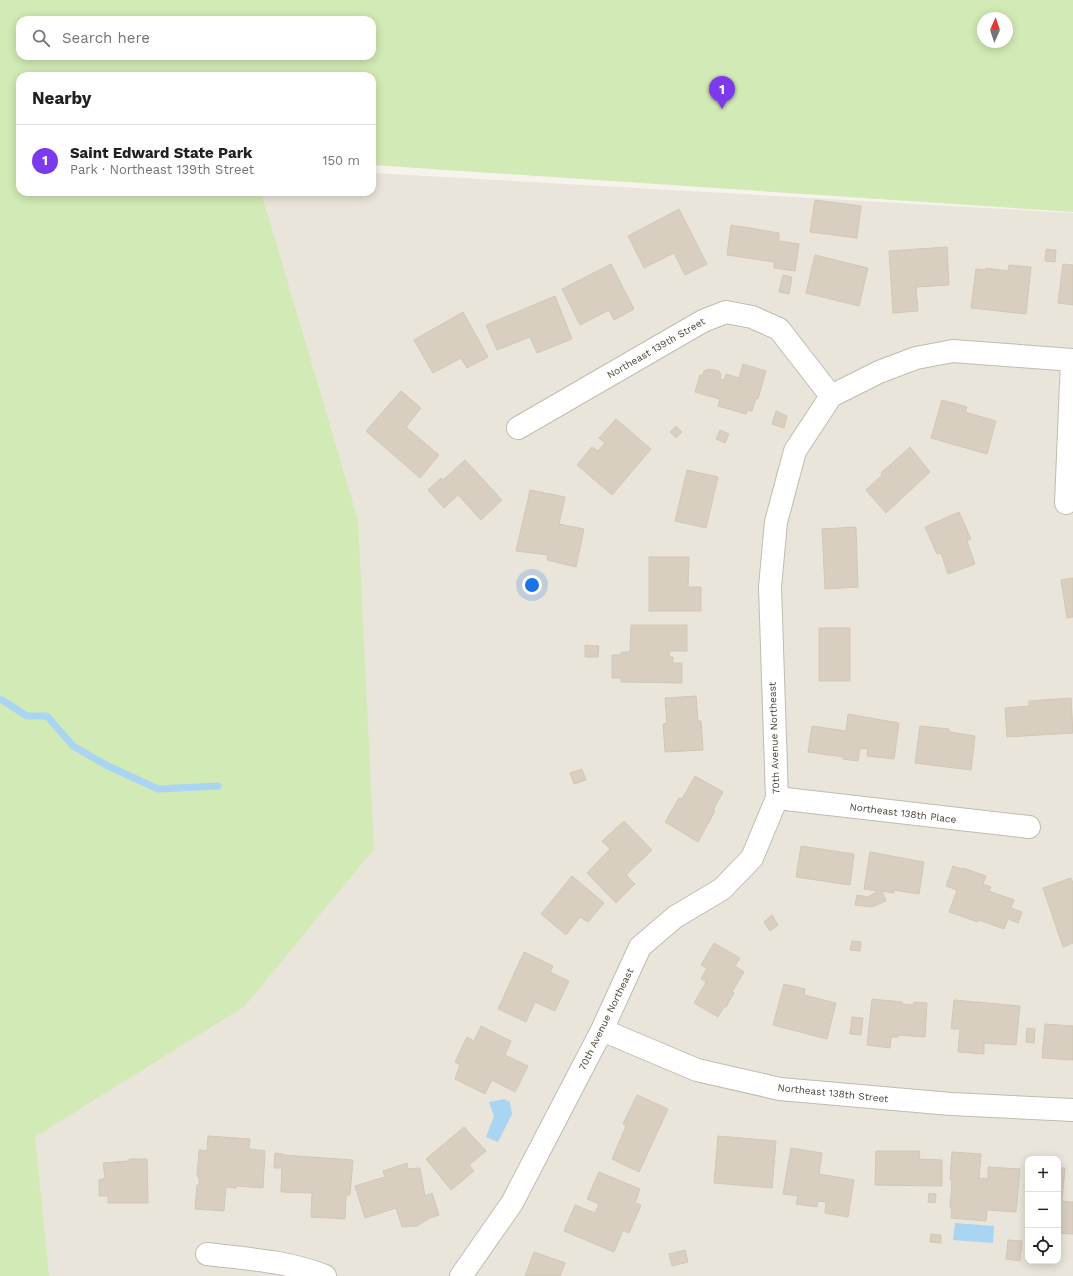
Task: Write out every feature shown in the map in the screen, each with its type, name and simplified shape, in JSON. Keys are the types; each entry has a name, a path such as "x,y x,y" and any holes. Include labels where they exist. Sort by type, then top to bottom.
{"street":[{"name":"Northeast 139th Street","path":"518,428 703,320 726,312 752,317 779,329 831,396"},
{"path":"831,396 879,372 916,358 953,351 1073,360 1066,503"},
{"name":"70th Avenue Northeast","path":"461,1276 512,1203 602,1030 640,947 675,917 722,889 752,858 777,798 770,587 776,522 795,451 831,396"},
{"name":"Northeast 138th Place","path":"777,798 1029,827"},
{"name":"Northeast 138th Street","path":"602,1030 697,1070 780,1089 950,1104 1073,1110"},
{"path":"207,1254 267,1261 305,1268 325,1276"}],"shaded area":[{"path":"0,152 16,184 16,196 376,196 376,173 1073,213 1073,1276 0,1276"}],"green space":[{"path":"0,0 1073,0 1073,212 376,165 376,72 16,72 16,196 262,196 358,520 374,849 245,1006 35,1137 49,1276 0,1276"}],"water":[{"path":"504,1099 510,1102 512,1114 498,1142 486,1137 494,1116 489,1102"},
{"path":"955,1223 994,1226 993,1243 953,1240"}],"building":[{"path":"815,200 861,206 857,238 810,232"},
{"path":"679,209 707,264 685,275 674,253 644,268 628,236"},
{"path":"731,225 779,233 779,241 799,244 795,271 774,268 774,262 727,255"},
{"path":"947,247 949,285 916,287 918,311 893,313 889,251"},
{"path":"1046,249 1056,250 1055,262 1045,261"},
{"path":"815,255 868,268 859,306 806,293"},
{"path":"611,264 634,309 614,320 609,310 580,325 562,289"},
{"path":"1063,264 1073,265 1073,305 1058,303"},
{"path":"1009,265 1031,267 1026,314 971,308 976,269 986,270 986,268 1008,271"},
{"path":"783,275 792,277 789,294 779,292"},
{"path":"555,296 572,339 537,353 530,337 497,350 486,325"},
{"path":"463,312 488,357 467,368 461,358 433,373 414,340"},
{"path":"743,364 766,371 758,399 756,398 752,411 747,410 746,414 718,406 720,399 695,392 700,375 703,375 704,371 709,369 719,371 721,375 720,379 724,380 726,374 739,378"},
{"path":"401,391 421,408 406,427 439,455 420,478 366,431"},
{"path":"942,400 967,407 965,412 996,421 987,454 931,438"},
{"path":"776,411 787,416 784,428 772,424"},
{"path":"616,419 651,449 612,495 577,465 592,447 598,451 605,443 599,438"},
{"path":"676,426 682,432 676,438 670,432"},
{"path":"720,430 729,434 725,443 716,439"},
{"path":"910,447 930,472 886,513 866,490 882,475 881,473"},
{"path":"465,460 502,500 481,520 458,495 444,508 428,490 441,478 443,480"},
{"path":"687,470 718,477 706,528 675,521"},
{"path":"530,490 565,497 559,524 584,529 576,567 547,560 548,555 516,551"},
{"path":"959,512 971,539 967,541 975,564 948,574 941,553 937,554 925,527"},
{"path":"856,527 858,587 825,589 822,529"},
{"path":"649,557 689,557 688,587 701,587 701,611 649,611"},
{"path":"1073,578 1073,617 1067,618 1061,580"},
{"path":"631,625 687,625 687,651 669,651 669,656 673,657 673,663 682,663 682,683 621,682 621,678 612,678 612,655 621,655 621,652 630,652"},
{"path":"819,628 850,628 850,681 819,681"},
{"path":"585,645 599,646 598,657 585,657"},
{"path":"696,696 698,721 701,721 703,750 665,752 663,724 667,723 665,698"},
{"path":"1071,698 1073,733 1007,737 1005,708 1029,706 1029,701"},
{"path":"848,714 899,723 894,759 867,756 868,749 860,748 858,761 843,759 844,757 808,752 812,726 846,731"},
{"path":"920,726 949,729 949,732 975,736 971,770 915,763"},
{"path":"582,769 586,780 574,784 570,773"},
{"path":"695,776 723,792 713,810 715,811 698,842 665,822 679,798 682,799"},
{"path":"624,821 652,850 626,875 635,884 616,903 587,873 610,849 602,841"},
{"path":"801,846 854,854 850,885 796,877"},
{"path":"870,852 924,862 919,894 894,890 894,893 882,891 886,901 872,907 855,905 857,895 868,897 878,891 864,889"},
{"path":"953,866 986,876 983,884 991,887 989,891 1014,900 1011,908 1022,912 1018,923 1008,919 1004,929 979,920 978,922 949,912 957,890 946,886"},
{"path":"572,876 604,903 588,922 580,917 566,935 541,914"},
{"path":"1071,878 1073,883 1073,943 1063,947 1043,888"},
{"path":"772,915 778,925 770,931 764,922"},
{"path":"852,941 861,942 860,951 850,950"},
{"path":"714,943 740,958 735,966 744,972 732,992 734,993 726,1007 724,1007 718,1017 694,1003 706,982 701,979 707,968 701,965"},
{"path":"524,952 553,966 550,972 569,981 555,1011 535,1002 526,1022 498,1009"},
{"path":"784,984 805,989 804,995 836,1003 827,1039 773,1025"},
{"path":"872,999 902,1002 902,1004 914,1005 914,1002 927,1003 925,1037 899,1035 898,1037 891,1037 890,1048 867,1045"},
{"path":"954,1000 1020,1006 1016,1045 984,1043 984,1054 958,1052 960,1029 951,1029"},
{"path":"852,1017 863,1018 861,1035 850,1034"},
{"path":"1045,1024 1073,1026 1073,1060 1042,1058"},
{"path":"481,1026 511,1041 505,1055 528,1066 515,1092 492,1080 485,1094 455,1079 460,1065 455,1062 467,1037 474,1041"},
{"path":"1027,1028 1035,1029 1034,1043 1026,1042"},
{"path":"637,1095 668,1109 639,1172 612,1159 626,1126 623,1124"},
{"path":"464,1127 486,1151 469,1165 474,1171 451,1190 426,1159"},
{"path":"208,1136 250,1139 249,1149 265,1151 263,1188 236,1186 236,1188 226,1187 224,1211 195,1209 197,1185 199,1185 199,1177 197,1176 199,1150 207,1151"},
{"path":"718,1136 776,1141 772,1188 714,1183"},
{"path":"791,1148 822,1153 819,1174 854,1180 848,1217 825,1213 826,1202 818,1201 817,1207 796,1204 798,1196 783,1194"},
{"path":"876,1151 920,1151 919,1159 942,1160 942,1186 875,1185"},
{"path":"952,1152 981,1154 979,1178 988,1179 988,1167 1020,1169 1016,1212 987,1210 986,1221 951,1218 952,1208 950,1208 952,1180 950,1180"},
{"path":"275,1153 283,1155 353,1160 350,1195 346,1195 345,1219 311,1217 312,1193 281,1192 282,1168 274,1168"},
{"path":"129,1159 147,1159 148,1203 108,1203 108,1196 99,1196 99,1180 105,1178 103,1163 129,1161"},
{"path":"407,1163 408,1169 420,1168 425,1196 432,1193 439,1215 430,1218 417,1226 402,1227 396,1208 365,1218 355,1186 385,1177 383,1171"},
{"path":"1061,1168 1065,1168 1062,1201 1073,1202 1073,1234 1061,1233"},
{"path":"599,1172 640,1189 635,1203 641,1205 629,1233 623,1230 614,1252 564,1231 575,1205 595,1213 599,1204 587,1199"},
{"path":"929,1193 936,1194 935,1203 928,1202"},
{"path":"931,1234 941,1235 941,1243 930,1242"},
{"path":"1008,1240 1022,1241 1020,1261 1006,1259"},
{"path":"685,1250 688,1262 672,1266 669,1254"},
{"path":"534,1252 565,1263 560,1276 525,1276"}],"waterway":[{"path":"0,700 27,716 47,716 73,746 106,765 158,789 218,786"}],"place":[{"name":"Saint Edward State Park","path":"722,109"}]}
